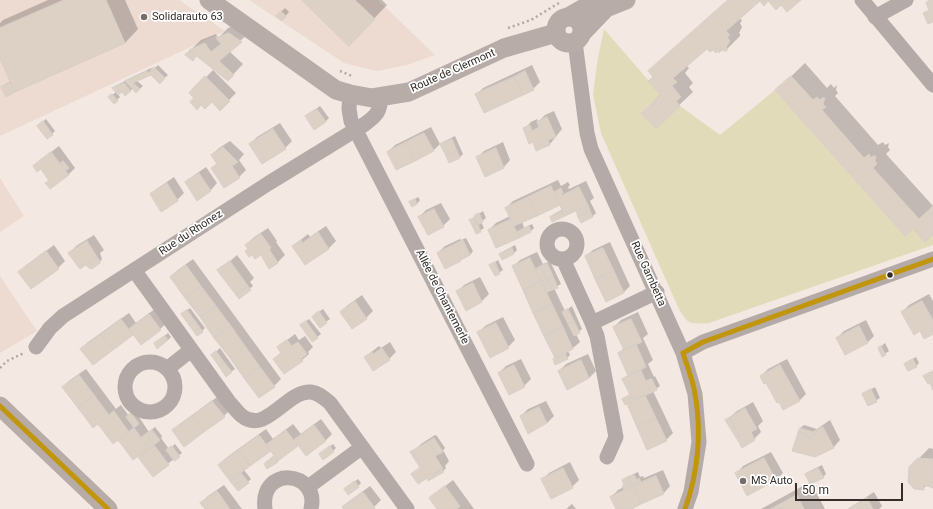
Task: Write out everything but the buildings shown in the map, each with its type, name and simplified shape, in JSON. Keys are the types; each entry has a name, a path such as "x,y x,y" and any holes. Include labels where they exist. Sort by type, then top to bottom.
{"main road":[{"name":"Route de Clermont","path":"209,0 336,90 354,86 372,98 409,92 504,48 556,33"},
{"path":"564,10 598,0"},
{"path":"564,10 562,18 558,21 555,29 560,40 567,43 578,38 606,8 626,0"},
{"path":"564,10 581,24 578,38"},
{"path":"3,415 108,509"}],"street":[{"path":"862,0 933,85"},
{"path":"875,17 906,0"},
{"name":"Rue Gambetta","path":"578,38 587,133 591,149 657,292 683,353 695,394 699,442 691,492 685,509"},
{"name":"Allée de Chantemerle","path":"354,86 349,109 351,121 528,464"},
{"name":"Rue du Rhonez","path":"36,348 50,328 63,316 269,182 356,130 375,116 380,109 381,96"},
{"path":"564,259 597,336 616,437 607,457"},
{"path":"683,353 703,342 933,260"},
{"path":"134,270 229,402 242,416 249,419 258,420 266,418 296,396 304,392 312,392 320,395 330,403 407,509"},
{"path":"592,323 657,292"},
{"path":"167,369 191,350"},
{"path":"308,487 362,448"},
{"path":"265,509 265,494 268,487 281,478 288,477 296,478 308,487 312,495 311,509"},
{"path":"691,492 692,509"}],"path":[{"path":"504,30 564,10"},
{"path":"338,70 354,86"},
{"path":"0,368 7,361 36,348"}],"shaded area":[{"path":"0,0 179,0 225,31 0,136"},
{"path":"249,0 378,0 435,55 407,65 377,71 344,63"},
{"path":"604,29 661,95 641,112 655,129 680,106 720,135 775,90 905,236 913,229 933,235 933,245 709,323 690,322 684,317 678,307 601,133 593,95 597,63"},
{"path":"0,178 24,216 0,232"},
{"path":"0,276 37,331 0,353"}],"transit line":[{"path":"683,353 703,342 933,259"},
{"path":"683,353 694,389 698,423 698,452 696,467 685,509"},
{"path":"0,406 108,509"}],"place":[{"name":"Solidarauto 63","path":"144,17"},
{"name":"MS Auto","path":"743,481"}]}
